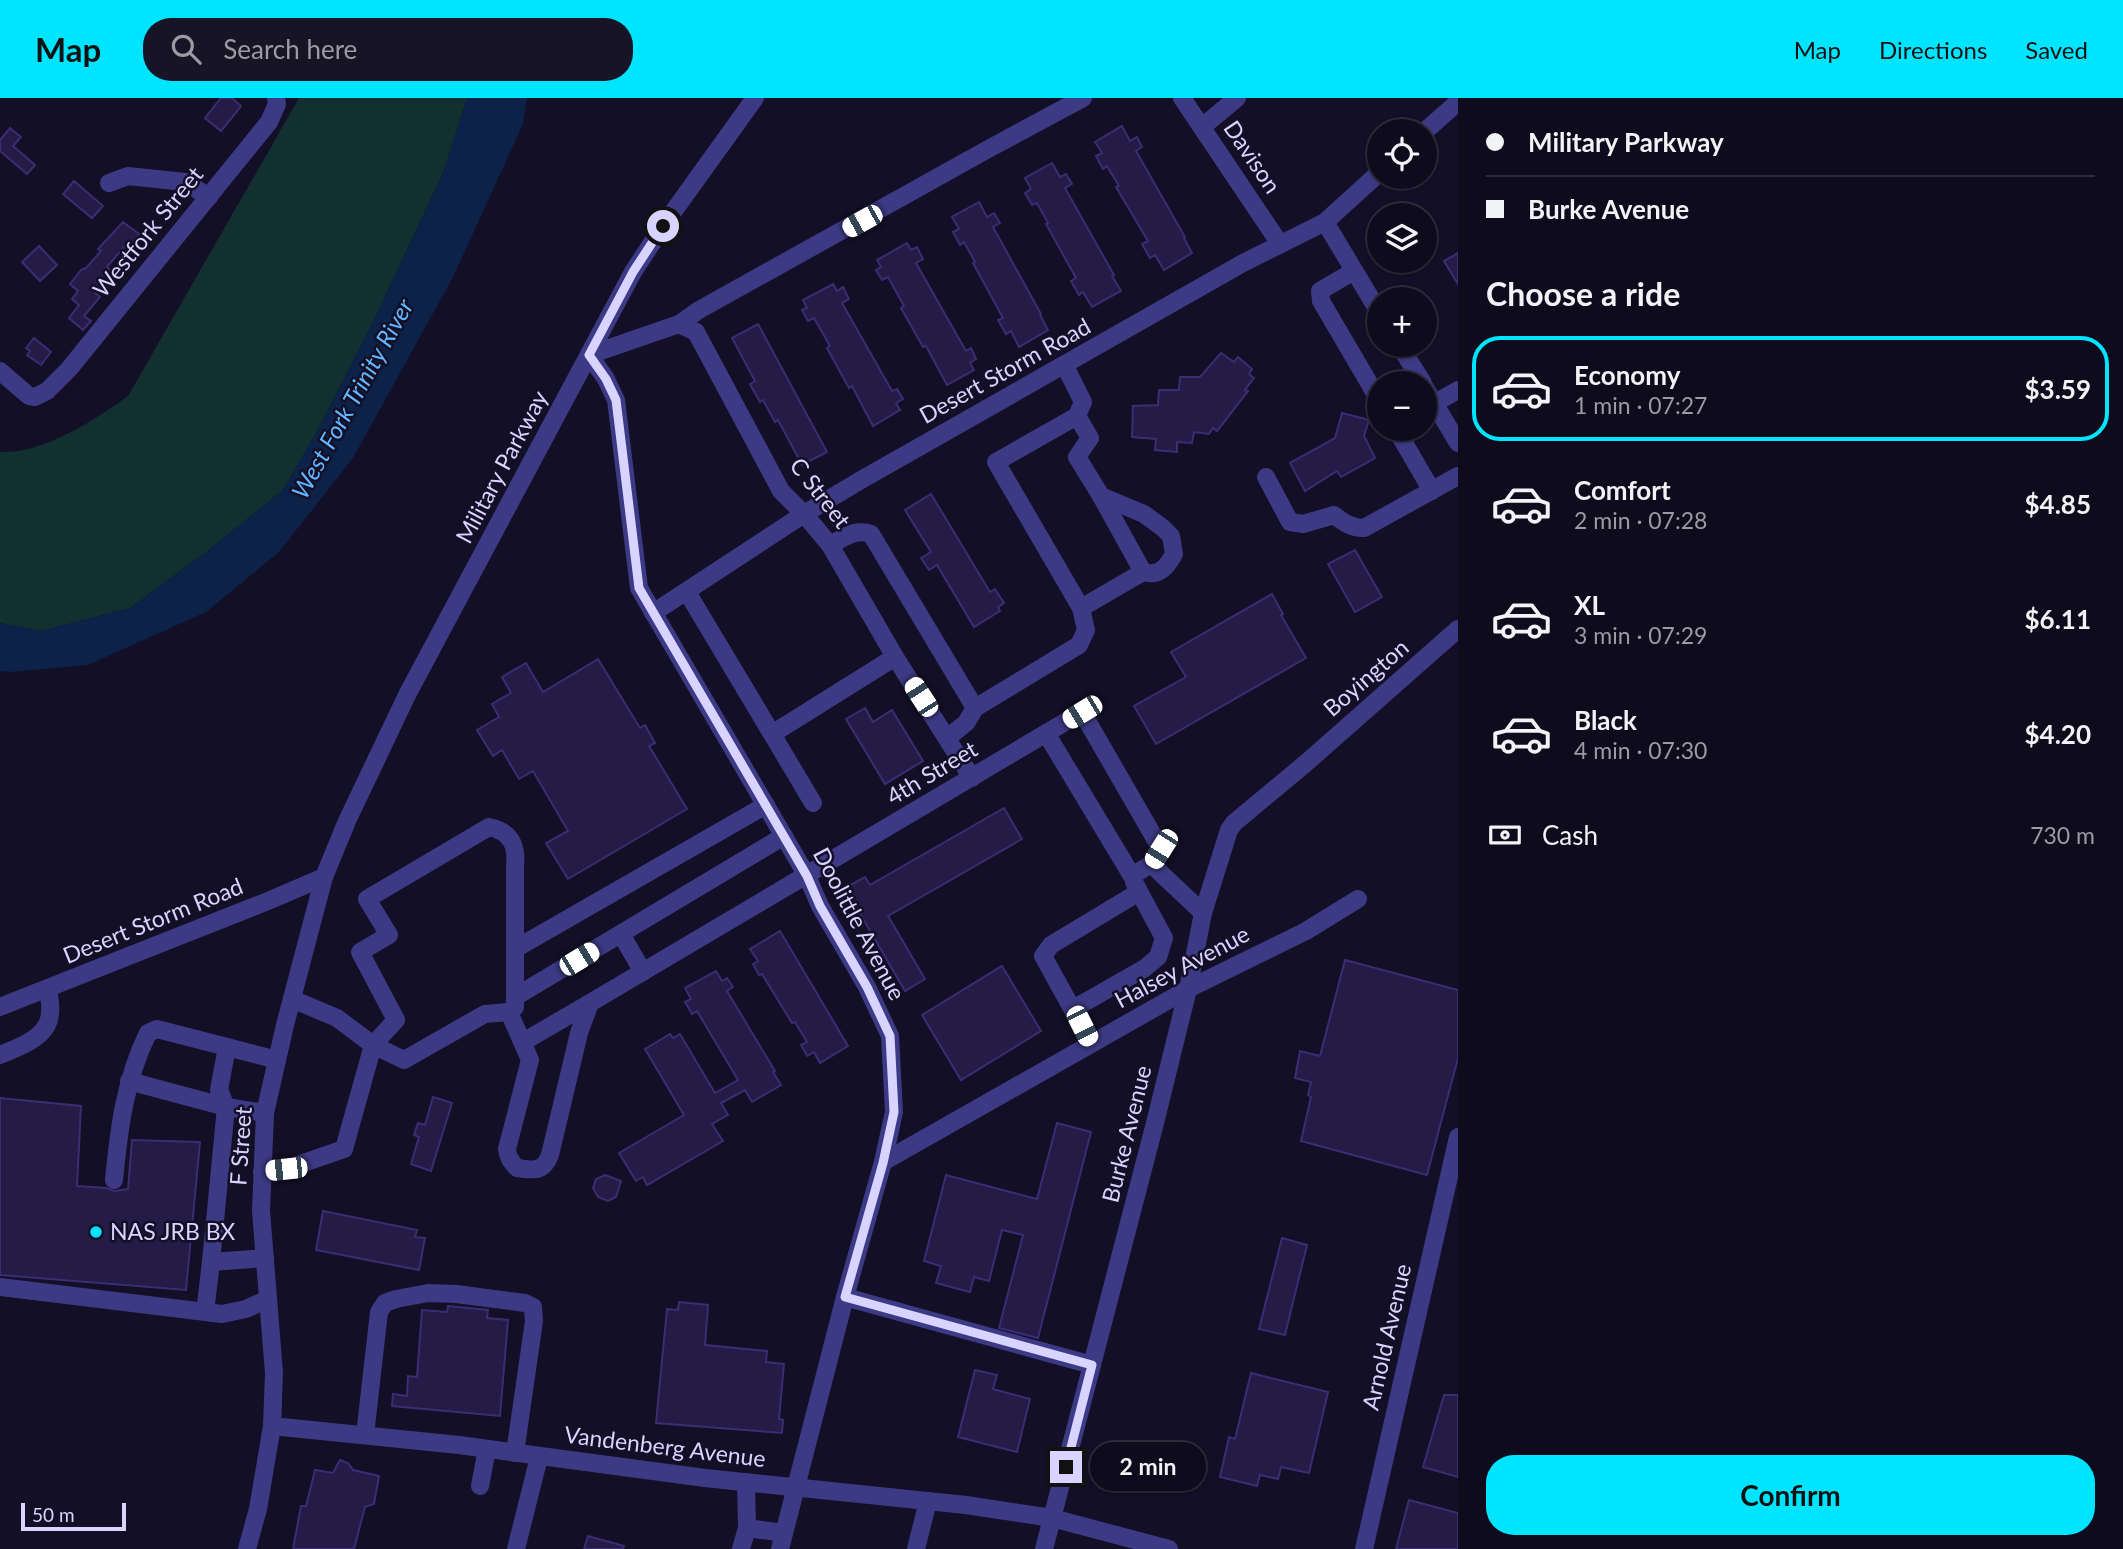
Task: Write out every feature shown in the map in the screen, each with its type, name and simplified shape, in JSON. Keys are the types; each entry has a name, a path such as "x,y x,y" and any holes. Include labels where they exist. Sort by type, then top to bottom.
{"street":[{"name":"Military Parkway","path":"324,877 347,821 407,695 633,272 755,98"},
{"path":"589,355 679,324 699,310 1083,98"},
{"name":"Davison","path":"1182,98 1280,244"},
{"path":"1202,127 1237,98"},
{"name":"Westfork Street","path":"0,371 29,396 35,397 69,369 269,122 277,101"},
{"path":"1437,121 1458,102"},
{"path":"109,183 128,176 186,182 209,197"},
{"name":"Desert Storm Road","path":"653,613 861,480 1280,244 1325,222 1367,184"},
{"path":"1325,222 1367,292"},
{"path":"1354,271 1320,291 1321,300 1367,379"},
{"name":"C Street","path":"679,324 695,332 781,491 830,545 895,657 972,778"},
{"name":"Doolittle Avenue","path":"589,355 606,379 616,400 639,588 807,876 820,906 867,987 890,1036 894,1112 883,1163 845,1297 782,1541"},
{"path":"947,738 966,723 975,708 1079,645 1086,630 1081,608 996,462 1077,416 1083,402 1065,366"},
{"path":"1437,402 1458,390"},
{"path":"1437,406 1458,443"},
{"path":"1077,416 1090,438 1077,457 1143,572 1149,574 1165,568 1174,554 1171,536 1143,514 1101,496"},
{"path":"1403,441 1432,491"},
{"path":"1266,477 1290,522 1303,524 1334,515 1354,528 1364,528 1458,476"},
{"path":"830,545 854,532 871,534 975,708"},
{"path":"1081,608 1143,572"},
{"path":"687,592 813,803"},
{"name":"Boyington","path":"1306,763 1458,629"},
{"path":"772,734 895,657"},
{"name":"4th Street","path":"523,1042 1082,712 1161,849 1151,864"},
{"path":"1046,733 1135,884 1164,939 1158,957 1144,968 1073,1009"},
{"name":"Burke Avenue","path":"1044,1549 1188,989 1203,914 1229,830 1306,763"},
{"path":"515,948 766,805"},
{"path":"262,1172 286,1169 344,1149 373,1045 396,1020 360,952 389,935 367,899 489,827 505,834 517,850 512,1004 530,1060 508,1149 509,1160 517,1168 538,1169 546,1165 550,1156 579,1033 590,1003"},
{"path":"292,999 337,1018 373,1045 404,1060 485,1014 512,1004 621,934 784,836"},
{"path":"1091,1043 1043,956 1051,946 1135,884 1151,864 1203,914"},
{"name":"Desert Storm Road","path":"0,1007 324,877"},
{"name":"F Street","path":"247,1549 258,1508 272,1426 275,1373 261,1211 265,1113 324,877"},
{"name":"Halsey Avenue","path":"883,1163 1188,989 1306,931 1358,900"},
{"path":"621,934 643,972"},
{"path":"0,1055 24,1045 41,1033 51,1015 48,989"},
{"path":"114,1180 120,1120 132,1069 148,1033 157,1029 277,1060"},
{"path":"205,1312 226,1107 219,1090 227,1047"},
{"path":"129,1082 226,1107 265,1113"},
{"name":"Arnold Avenue","path":"1364,1549 1453,1171 1458,1137"},
{"path":"211,1262 265,1258"},
{"path":"0,1287 222,1314 268,1299"},
{"path":"365,1435 379,1312 385,1303 396,1299 428,1293 456,1294 525,1303 533,1307 534,1321 515,1453"},
{"path":"845,1297 1092,1365"},
{"name":"Vandenberg Avenue","path":"272,1426 928,1501 1052,1518 1168,1549"},
{"path":"480,1486 487,1449"},
{"path":"516,1549 540,1457"},
{"path":"741,1549 747,1528 746,1482"},
{"path":"916,1549 928,1501"},
{"path":"747,1528 782,1541"}],"green space":[{"path":"299,98 467,98 444,171 376,316 318,430 282,491 209,550 130,608 41,631 0,623 0,452 34,447 68,434 128,396"}],"water":[{"name":"West Fork Trinity River","path":"467,98 527,98 523,124 453,277 353,458 279,552 206,612 88,665 0,671 0,623 41,631 130,608 209,550 282,491 318,430 376,316 444,171"}],"building":[{"path":"221,98 232,98 241,106 221,131 205,118"},
{"path":"1122,126 1130,141 1137,137 1142,147 1136,151 1192,253 1164,270 1155,255 1150,258 1142,244 1148,241 1116,187 1119,186 1107,166 1103,169 1096,156 1102,153 1095,142"},
{"path":"10,128 21,137 13,146 35,165 27,174 0,151 0,140"},
{"path":"1052,163 1060,177 1066,174 1072,184 1065,188 1121,291 1092,307 1083,292 1079,295 1071,281 1076,278 1037,203 1032,205 1025,193 1031,189 1025,178"},
{"path":"74,181 103,206 92,218 63,194"},
{"path":"979,202 987,217 994,213 1000,223 993,227 1048,330 1019,347 1011,331 1006,334 998,320 1003,318 973,263 975,262 964,242 960,245 953,232 959,229 952,217"},
{"path":"123,222 139,234 128,250 124,247 107,267 111,271 95,293 100,297 84,316 91,321 83,330 69,318 79,305 72,299 78,291 70,284 101,251 98,249"},
{"path":"907,243 911,250 917,247 923,259 916,263 966,351 971,348 976,359 970,363 974,370 947,385 901,308 904,306 888,277 882,280 876,270 881,267 877,260"},
{"path":"39,246 57,265 40,281 22,262"},
{"path":"1458,253 1458,284 1444,261"},
{"path":"833,284 837,291 843,287 849,299 842,303 892,391 897,389 903,399 896,403 900,410 873,426 852,386 849,388 827,348 830,346 814,318 808,321 802,310 807,308 803,300"},
{"path":"758,324 827,452 802,465 778,420 775,422 750,384 755,381 732,338"},
{"path":"34,338 51,352 41,365 27,355 30,351 26,348"},
{"path":"1221,353 1234,362 1238,357 1252,369 1249,374 1254,378 1245,390 1248,391 1217,431 1213,428 1209,434 1194,432 1192,443 1177,442 1177,452 1155,450 1156,439 1132,437 1133,406 1158,405 1159,390 1179,390 1180,377 1200,377"},
{"path":"1342,413 1367,419 1364,436 1375,458 1341,477 1337,471 1305,491 1290,463 1335,438"},
{"path":"931,494 990,592 995,589 1004,603 998,607 1000,611 974,627 937,565 929,570 921,558 931,552 905,510"},
{"path":"1355,550 1382,597 1355,612 1328,564"},
{"path":"1272,594 1306,658 1156,744 1134,706 1186,677 1171,652"},
{"path":"598,659 640,728 645,725 655,743 649,746 687,809 568,879 546,843 568,831 533,771 519,779 502,750 493,756 477,730 499,717 492,704 511,693 502,677 526,663 543,692"},
{"path":"865,708 873,722 892,710 923,761 885,784 846,719"},
{"path":"1004,808 1022,839 888,916 925,979 905,991 845,888 865,877 870,885"},
{"path":"780,931 848,1046 820,1063 814,1052 807,1056 801,1045 807,1042 753,964 758,961 750,949"},
{"path":"1345,960 1458,990 1458,1058 1427,1175 1301,1141 1311,1097 1308,1095 1311,1082 1295,1078 1300,1051 1320,1056"},
{"path":"1002,966 1041,1031 961,1080 922,1015"},
{"path":"716,971 722,981 727,978 733,987 727,991 781,1085 752,1102 745,1090 721,1103 728,1115 712,1124 723,1141 647,1185 643,1177 636,1181 619,1153 684,1115 645,1049 670,1034 673,1038 680,1034 715,1093 738,1080 697,1011 692,1014 685,1002 691,999 685,988"},
{"path":"433,1097 452,1103 431,1171 411,1164 419,1137 414,1135 418,1123 425,1125"},
{"name":"NAS JRB BX","path":"0,1098 81,1106 77,1186 114,1191 128,1189 132,1140 200,1142 186,1290 0,1275"},
{"path":"1057,1123 1091,1132 1038,1338 999,1328 1023,1235 1002,1230 989,1281 974,1277 970,1292 936,1283 941,1266 924,1261 946,1175 1037,1199"},
{"path":"605,1175 621,1181 616,1197 608,1201 598,1197 593,1188 596,1179"},
{"path":"323,1211 417,1230 415,1237 425,1238 419,1270 316,1250"},
{"path":"1282,1238 1307,1245 1285,1335 1259,1329"},
{"path":"679,1302 708,1305 705,1345 767,1351 766,1362 784,1364 779,1419 783,1420 782,1433 656,1423 667,1309 678,1310"},
{"path":"448,1306 488,1310 487,1318 508,1320 500,1416 392,1406 393,1394 407,1396 408,1376 417,1377 422,1310 447,1312"},
{"path":"975,1370 997,1375 993,1389 1030,1399 1017,1452 958,1437"},
{"path":"1251,1373 1328,1392 1309,1473 1281,1467 1278,1479 1260,1475 1257,1486 1220,1477 1229,1437 1235,1439"},
{"path":"1444,1395 1458,1395 1458,1477 1423,1467"},
{"path":"340,1460 348,1463 353,1470 379,1476 374,1504 365,1507 354,1549 293,1549 301,1506 306,1506 315,1470 333,1473"},
{"path":"1409,1500 1458,1513 1458,1549 1396,1549"},
{"path":"588,1536 624,1546 623,1549 584,1549"}],"place":[{"name":"NAS JRB BX","path":"96,1232"}],"route":[{"path":"663,226 633,272 589,355 606,379 616,400 639,588 807,876 820,906 867,987 890,1036 894,1112 883,1163 845,1297 1092,1365 1066,1467"}]}
